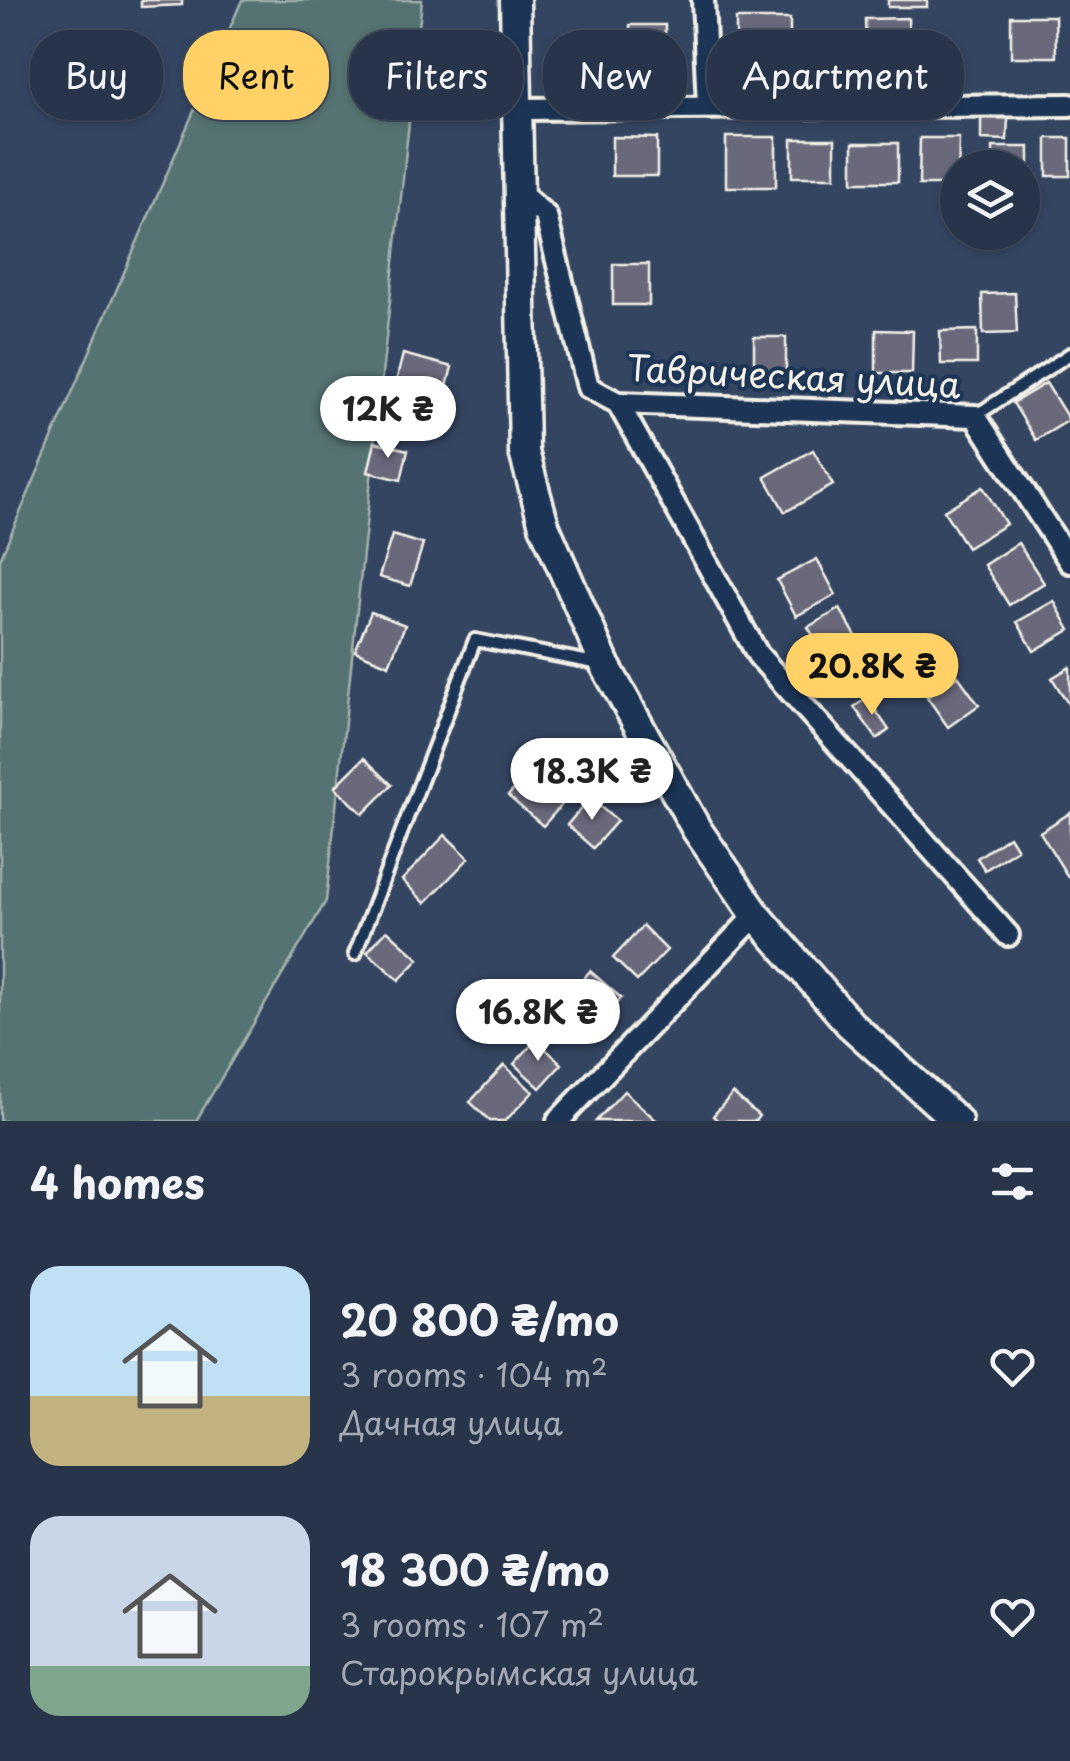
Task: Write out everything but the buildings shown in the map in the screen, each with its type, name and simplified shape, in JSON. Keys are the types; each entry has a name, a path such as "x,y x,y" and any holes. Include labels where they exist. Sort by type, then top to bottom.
{"main road":[{"path":"515,0 516,30"},
{"path":"518,120 524,452 544,525 605,665 696,830 756,914 850,1024 957,1121"}],"street":[{"path":"703,0 707,84"},
{"path":"523,109 707,105"},
{"path":"964,105 1070,105"},
{"name":"Таврическая улица","path":"522,194 546,216 588,388 618,403 975,416 1070,562"},
{"path":"618,403 758,656 1008,935"},
{"path":"558,1121 756,914"}],"lane":[{"path":"975,416 1070,354"},
{"path":"354,954 474,640 605,665"}],"green space":[{"path":"242,0 422,0 419,30 349,30 349,120 409,120 326,901 196,1121 0,1121 0,559 190,120 329,120 329,30 229,30"}]}
